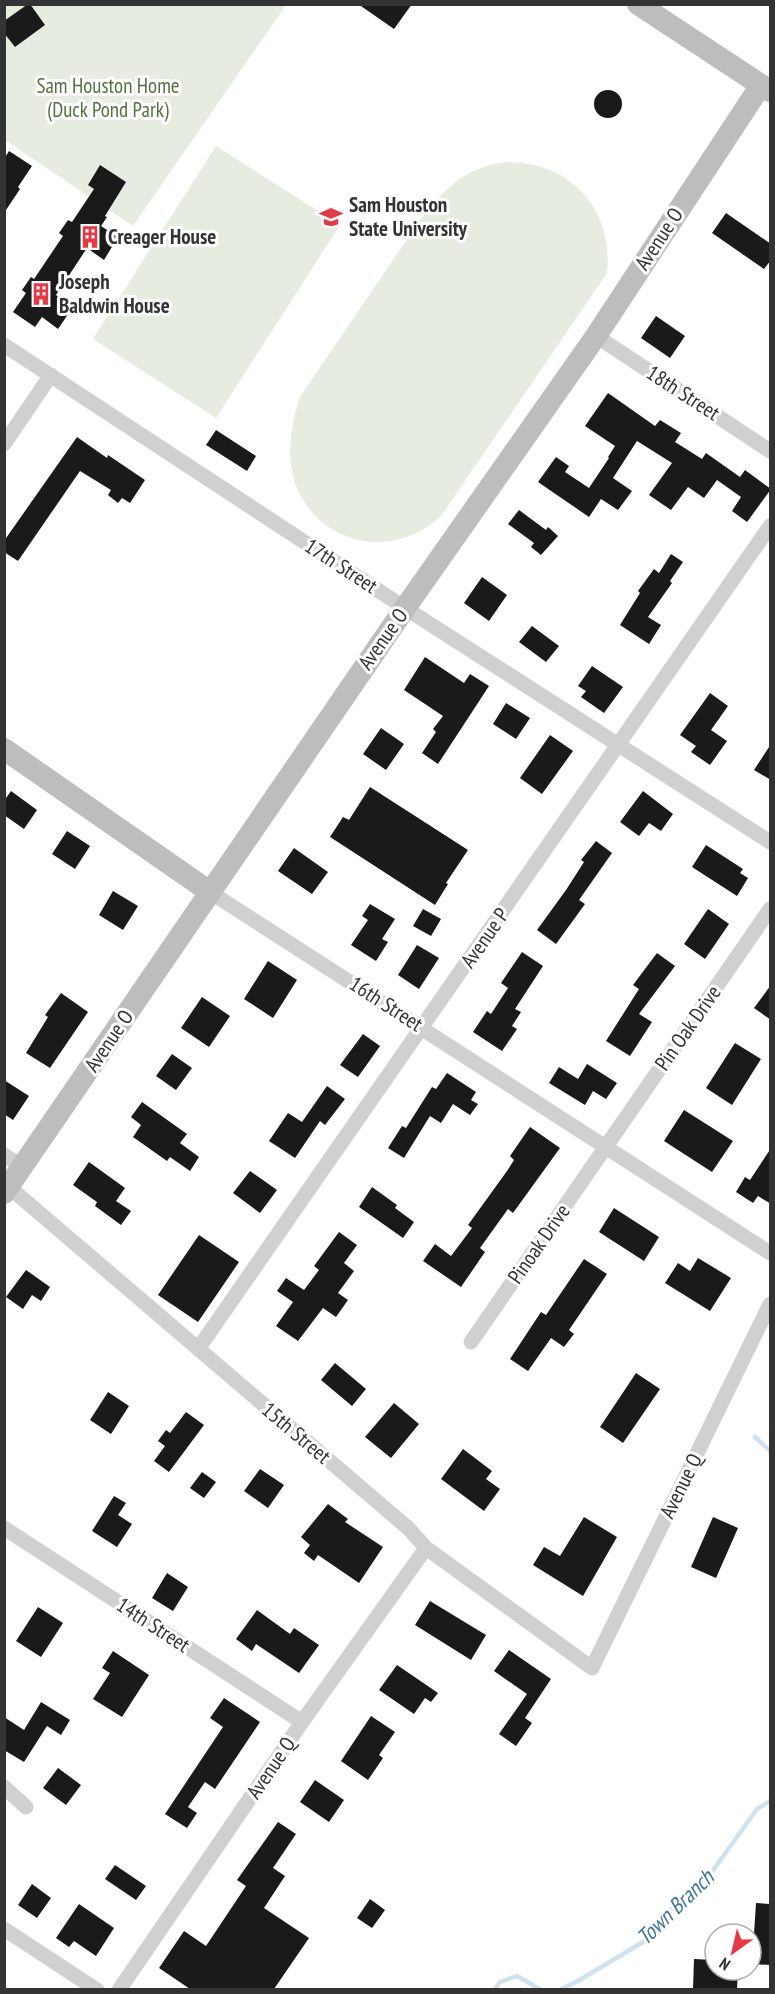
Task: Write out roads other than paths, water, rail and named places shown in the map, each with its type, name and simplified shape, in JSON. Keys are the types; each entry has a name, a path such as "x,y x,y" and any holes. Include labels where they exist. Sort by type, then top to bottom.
{"street":[{"path":"638,4 766,88"},
{"name":"Avenue O","path":"7,1190 14,1161 210,892 766,88"},
{"name":"18th Street","path":"596,336 771,451"},
{"name":"17th Street","path":"4,345 405,608 771,842"},
{"path":"4,444 51,375"},
{"name":"Avenue P","path":"198,1350 771,526"},
{"name":"16th Street","path":"4,749 210,892 771,1253"},
{"name":"Pin Oak Drive","path":"606,1147 771,909"},
{"name":"Pinoak Drive","path":"471,1342 606,1147"},
{"name":"15th Street","path":"7,1190 408,1528 426,1548 592,1668"},
{"name":"Avenue Q","path":"592,1668 771,1304"},
{"name":"14th Street","path":"4,1528 302,1722"},
{"name":"Avenue Q","path":"119,1989 302,1722 426,1548"},
{"path":"4,1787 26,1807"},
{"path":"4,1929 98,1989"}],"waterway":[{"path":"755,1437 770,1451"},
{"name":"Town Branch","path":"559,1990 643,1942 662,1917 709,1876 757,1809 770,1801"},
{"name":"Town Branch","path":"494,1990 500,1982 517,1976 541,1990"}],"place":[{"name":"Sam Houston State University","path":"331,217"},
{"name":"Creager House","path":"90,237"},
{"name":"Joseph Baldwin House","path":"41,294"}],"park label":[{"name":"Sam Houston Home (Duck Pond Park)","path":"108,98"}]}
